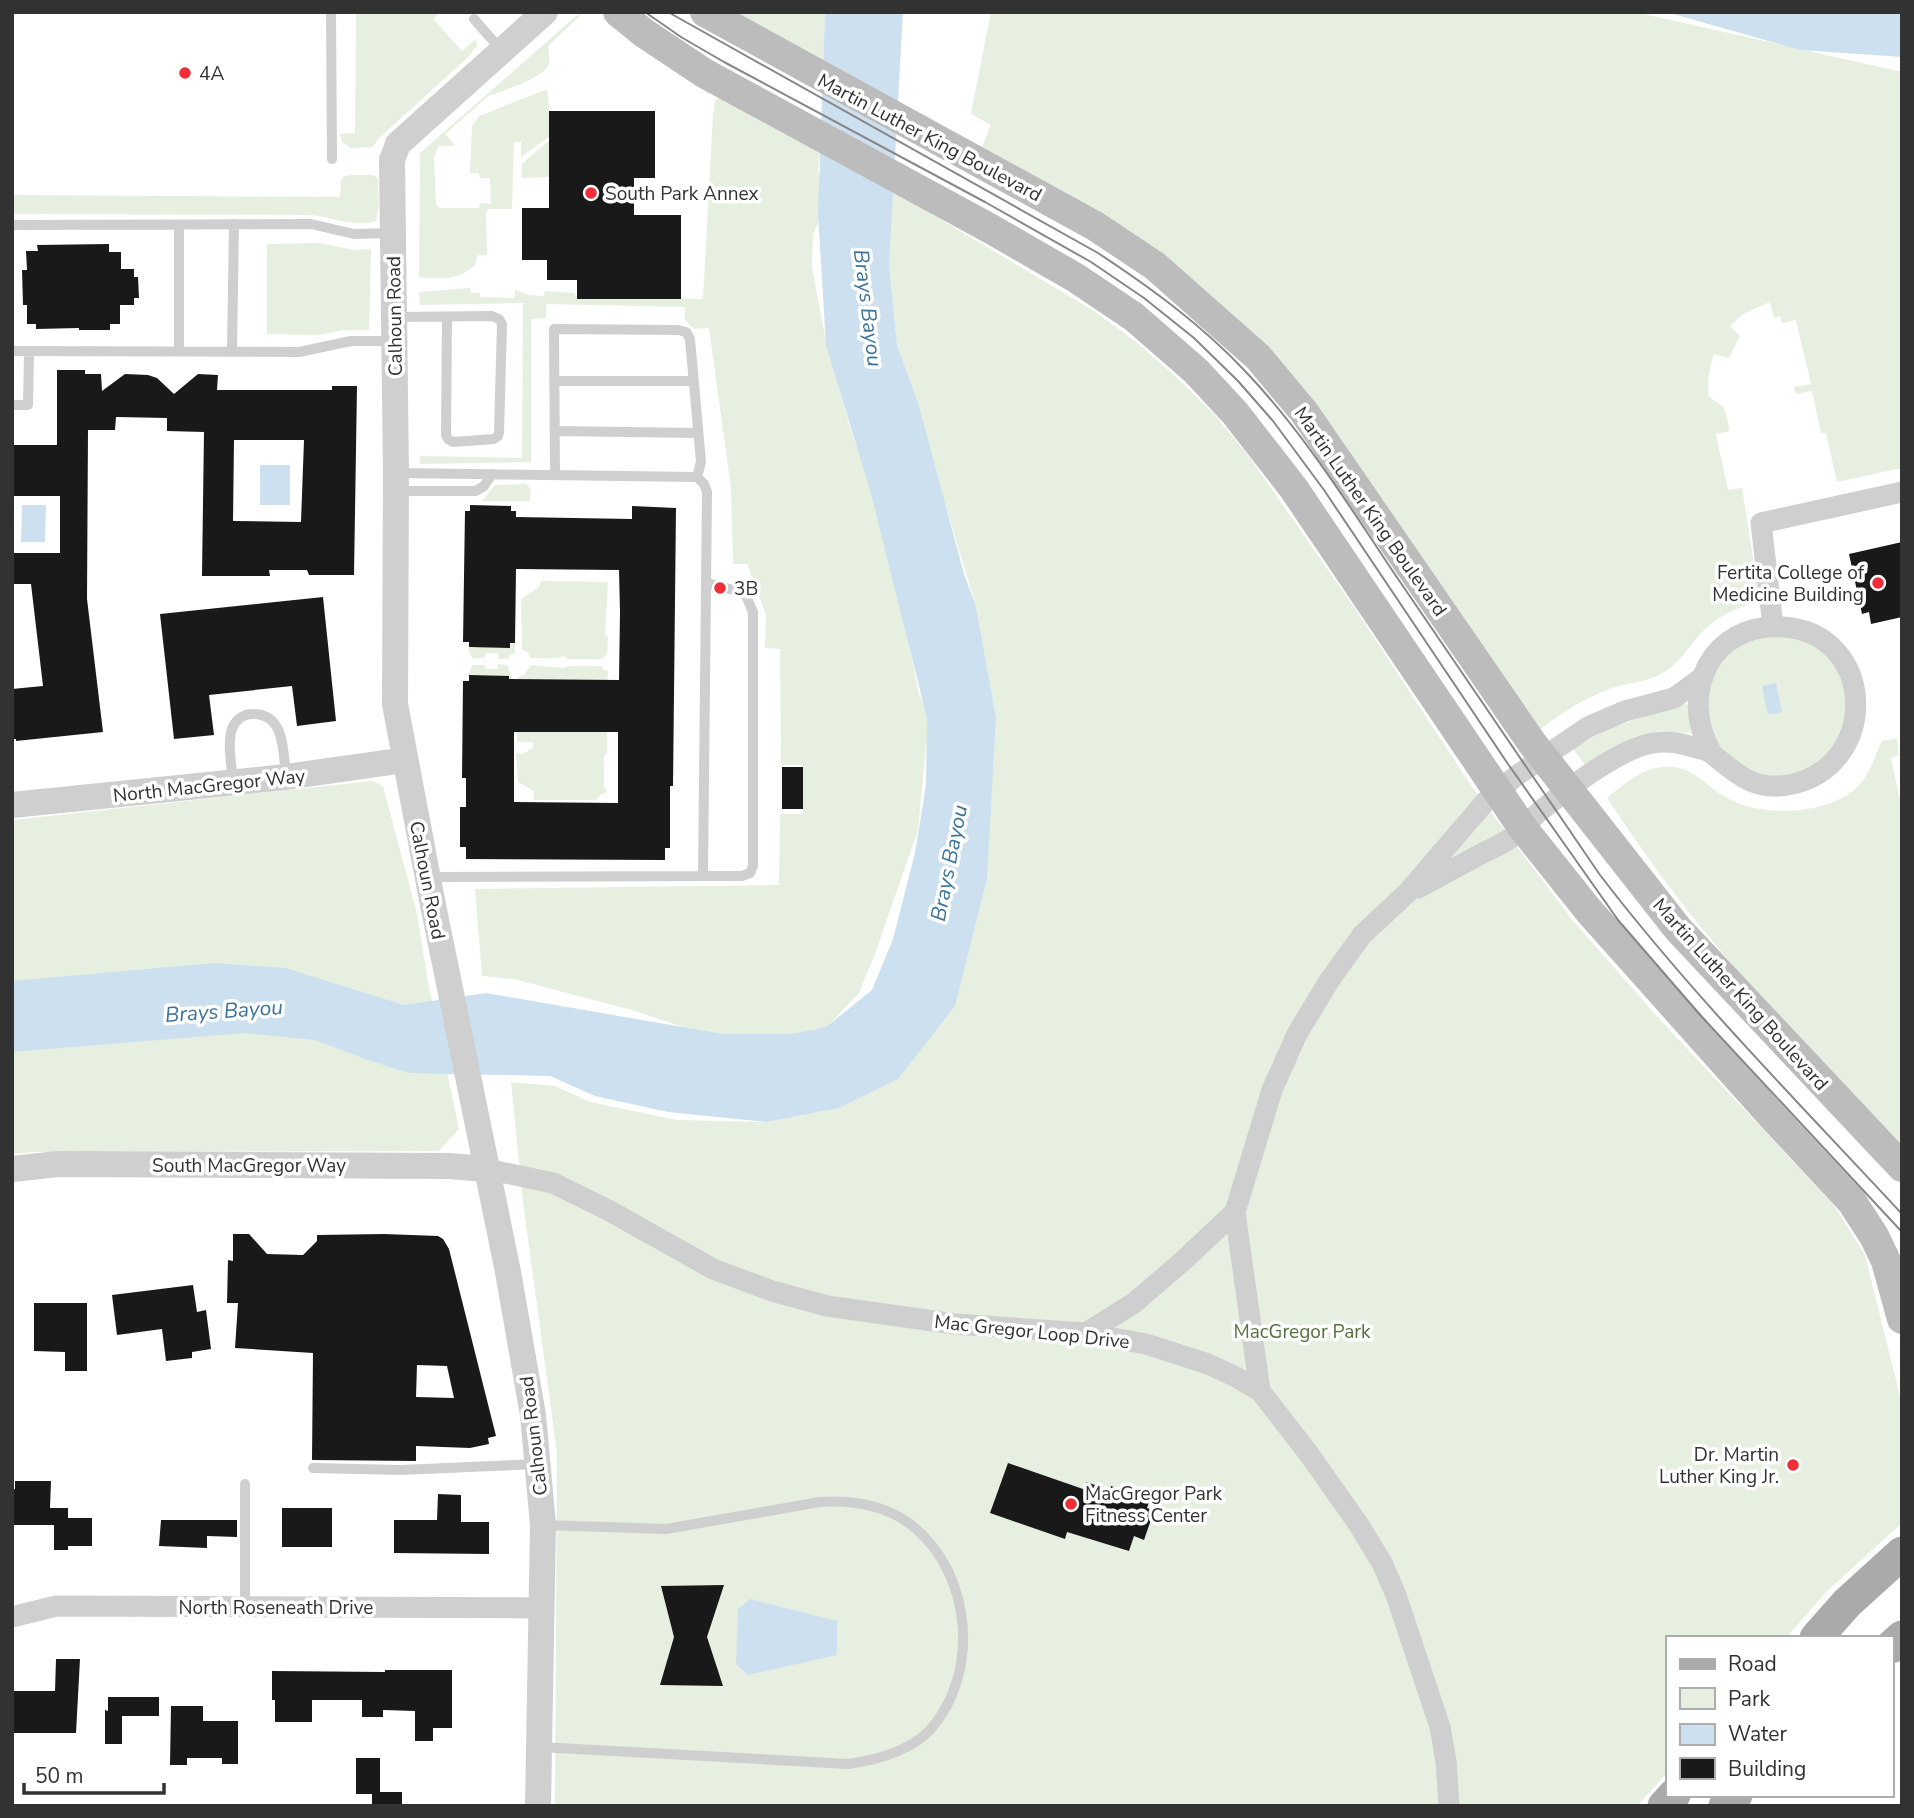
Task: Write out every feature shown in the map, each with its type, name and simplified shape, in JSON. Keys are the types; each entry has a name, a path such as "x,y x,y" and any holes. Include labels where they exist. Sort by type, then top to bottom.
{"main road":[{"path":"618,12 675,55 738,93 1076,278 1134,317 1196,371 1235,413 1294,489 1522,827 1589,911 1770,1115 1852,1202 1886,1261 1902,1319"},
{"name":"Martin Luther King Boulevard","path":"705,12 1096,226 1155,266 1258,357 1304,412 1567,791 1678,929 1902,1167"},
{"path":"1818,1636 1847,1603 1902,1553"}],"street":[{"name":"Calhoun Road","path":"538,1806 543,1525 529,1389 395,705 396,482 392,160 398,144 545,12"},
{"path":"1773,626 1761,523 1902,492"},
{"path":"1260,1391 1235,1212 1272,1090 1297,1034 1329,981 1362,935 1407,893 1497,791 1588,727 1625,712 1674,698 1700,679 1715,655 1741,635 1773,626 1792,628 1826,643 1840,656 1850,673 1857,709 1854,728 1835,761 1820,773 1785,785 1766,785 1747,780 1731,771 1711,752 1703,738 1697,705 1700,679"},
{"path":"1407,893 1512,837 1604,764 1645,744 1672,741 1711,752"},
{"name":"North MacGregor Way","path":"12,805 286,777 405,760"},
{"name":"South MacGregor Way","path":"12,1169 58,1164 486,1168"},
{"name":"Mac Gregor Loop Drive","path":"486,1168 553,1183 610,1211 713,1269 750,1284 827,1306 955,1324 1086,1333 1146,1344 1180,1354 1234,1376 1260,1391 1310,1454 1359,1525 1387,1574 1440,1727 1446,1761 1449,1806"},
{"path":"1086,1333 1134,1303 1184,1261 1235,1212"},
{"name":"North Roseneath Drive","path":"12,1616 56,1606 542,1608"}],"lane":[{"path":"331,12 332,159"},
{"path":"474,19 502,51"},
{"path":"232,351 234,224"},
{"path":"12,225 311,224 354,234 393,233"},
{"path":"179,225 179,351"},
{"path":"12,351 299,352 447,317 492,316 502,324 499,432 494,439 453,442 446,435 447,317"},
{"path":"555,474 554,329 686,332 690,339 701,462 697,477 707,492 704,876"},
{"path":"12,405 27,405 29,351"},
{"path":"554,381 694,381"},
{"path":"555,431 698,433"},
{"path":"396,482 476,491 484,486 492,474"},
{"path":"396,482 492,474 697,477"},
{"path":"427,877 741,877 750,873 753,866 753,612 746,596 707,583"},
{"path":"233,783 230,737 232,726 238,719 254,713 275,721 281,732 286,777"},
{"path":"313,1468 401,1470 538,1464"},
{"path":"245,1484 246,1607"},
{"path":"540,1747 848,1764 877,1760 906,1747 929,1731 949,1703 960,1675 965,1644 961,1613 951,1578 935,1548 906,1521 889,1511 861,1503 843,1500 820,1502 666,1529 543,1525"}],"green space":[{"path":"356,12 440,12 433,19 462,51 476,39 477,46 378,139 373,147 351,148 342,142 340,134 355,133"},
{"path":"731,12 825,12 823,65"},
{"path":"991,12 1635,12 1902,72 1902,468 1837,482 1826,433 1821,433 1812,391 1796,394 1794,387 1811,384 1796,320 1782,323 1780,316 1774,318 1770,302 1743,314 1730,326 1740,336 1729,358 1714,354 1708,391 1709,397 1724,407 1730,431 1716,434 1728,490 1742,488 1760,601 1717,620 1666,671 1594,695 1539,730 1300,390 980,151 991,125 971,114"},
{"path":"582,14 548,46 549,63 541,73 491,94 445,134 454,146 439,146 434,157 436,204 439,208 479,208 480,203 491,204 490,178 480,178 479,173 470,173 472,126 479,116 547,89 550,136 521,157 521,142 514,142 512,209 489,209 486,212 487,255 479,255 470,270 456,276 419,277 420,153 576,16"},
{"path":"722,94 820,151 818,172 823,190 819,220 813,235 812,267 824,331 849,424 885,528 919,694 929,716 918,830 859,993 827,1027 775,1043 716,1038 635,1011 514,979 482,976 475,889 779,885 780,814 803,814 802,765 781,765 780,649 765,648 766,615 747,564 733,564 731,489 709,328 694,329 685,320 685,307 546,304 546,318 531,319 531,462 420,464 420,456 522,458 523,303 420,305 419,292 470,288 471,293 480,293 480,297 515,298 515,290 528,295 544,296 545,291 574,293 576,296 703,299 713,115 715,101"},
{"path":"547,142 550,143 550,177 521,178 522,164"},
{"path":"373,175 378,178 379,204 376,221 359,223 309,215 12,214 12,195 340,197 343,177"},
{"name":"MacGregor Park","path":"890,189 1094,311 1135,341 1214,414 1250,458 1354,607 1472,787 1574,922 1663,1023 1833,1204 1865,1255 1902,1404 1902,1523 1825,1593 1788,1636 1666,1636 1666,1774 1637,1806 555,1806 557,1453 523,1202 511,1082 555,1086 590,1102 677,1120 767,1122 839,1108 996,717 976,606 897,345 889,264"},
{"path":"319,243 354,250 371,249 369,330 344,330 317,335 267,334 267,244"},
{"path":"526,484 531,489 530,501 482,501 495,485"},
{"path":"541,581 608,582 605,635 608,636 607,654 602,659 568,659 563,656 530,658 529,653 522,650 521,599 539,587"},
{"path":"1777,634 1804,640 1827,655 1842,678 1848,705 1842,732 1827,755 1804,770 1777,776 1750,770 1727,755 1712,732 1706,705 1712,678 1727,655 1750,640"},
{"path":"515,643 515,653 508,659 499,659 498,653 486,653 485,658 472,658 468,648"},
{"path":"498,664 507,665 513,680 509,680 509,676 468,676 472,665 498,669"},
{"path":"531,665 564,668 602,666 603,670 608,671 607,692 517,694 518,677 524,675"},
{"path":"1684,703 1688,706 1691,731 1688,733 1661,731 1636,736 1585,765 1573,749 1605,730"},
{"path":"517,718 532,732 607,732 604,788 607,792 596,800 534,800 534,791 518,782 516,753 522,754 533,748 533,742 517,742"},
{"path":"1897,738 1899,755 1891,758 1902,809 1902,1152 1716,946 1659,873 1607,798 1629,780 1646,771 1673,767 1689,772 1722,795 1744,805 1779,811 1816,807 1833,802 1860,784 1882,741"},
{"path":"372,781 383,786 417,914 428,982 459,1129 439,1151 12,1154 12,820"}],"water":[{"name":"Brays Bayou","path":"825,12 903,12 889,264 897,345 919,406 964,574 976,606 996,717 987,879 955,1006 898,1079 839,1108 767,1122 668,1112 595,1096 550,1076 409,1073 315,1040 245,1033 12,1052 12,981 214,963 285,968 404,1005 486,993 723,1034 793,1034 826,1027 872,990 893,939 915,853 926,785 927,718 872,497 826,345 818,214"},
{"path":"1666,12 1902,12 1902,57 1800,50"},
{"path":"260,465 290,465 290,505 260,505"},
{"path":"22,505 46,505 45,542 21,542"},
{"path":"1776,683 1782,712 1768,715 1762,686"},
{"path":"750,1599 837,1621 837,1655 748,1675 736,1664 738,1609"}],"building":[{"name":"South Park Annex","path":"549,111 655,111 655,178 634,178 634,215 681,215 681,299 577,299 577,280 547,280 547,260 522,260 522,208 549,208"},
{"path":"109,244 109,252 121,252 121,269 134,269 134,277 138,277 139,298 134,298 134,305 120,305 120,324 110,324 110,330 79,330 36,329 36,324 27,324 27,305 23,305 22,270 27,270 26,251 38,251 37,245"},
{"path":"57,370 85,370 85,374 101,374 102,391 125,374 157,378 174,394 198,374 218,375 217,390 332,390 332,386 357,386 354,575 309,575 307,570 269,570 270,576 202,576 204,432 167,431 167,418 116,417 115,430 88,430 87,599 103,732 16,741 12,739 12,689 43,686 31,584 12,584 12,553 60,553 60,496 12,496 12,445 57,445","holes":["234,440 304,440 301,522 233,521"]},
{"path":"470,505 511,506 511,511 516,511 516,517 632,519 632,506 676,508 673,786 670,786 670,848 665,848 665,860 466,859 466,847 460,847 460,807 466,807 466,778 462,778 463,681 469,681 469,675 509,676 509,679 619,680 620,612 619,570 516,569 515,643 510,643 510,648 469,647 469,642 463,642 465,511 470,511","holes":["514,732 618,732 618,803 514,802"]},
{"name":"Fertita College of Medicine Building","path":"1902,542 1902,617 1871,624 1869,612 1862,614 1849,554"},
{"path":"323,597 336,721 297,726 292,686 209,695 214,735 174,739 160,614"},
{"path":"782,767 803,767 803,809 782,809"},
{"path":"233,1234 249,1234 267,1254 303,1255 317,1241 317,1235 384,1234 438,1236 443,1239 449,1249 496,1436 488,1438 489,1444 470,1448 416,1446 416,1461 312,1460 313,1353 235,1348 238,1303 227,1303 228,1260 233,1261","holes":["417,1365 447,1366 454,1398 416,1397"]},
{"path":"193,1285 197,1312 206,1310 211,1349 192,1352 192,1358 166,1361 162,1329 117,1335 112,1295"},
{"path":"34,1303 87,1303 87,1371 65,1371 65,1352 34,1351"},
{"name":"MacGregor Park Fitness Center","path":"1008,1463 1083,1489 1086,1482 1110,1490 1111,1486 1150,1499 1147,1508 1154,1511 1144,1540 1134,1536 1129,1551 1067,1532 1065,1539 990,1513"},
{"path":"15,1481 51,1481 50,1508 68,1508 68,1518 92,1518 92,1546 68,1546 68,1550 54,1550 54,1525 12,1525 12,1490 15,1489"},
{"path":"438,1494 461,1495 461,1522 489,1522 489,1554 394,1553 394,1520 437,1520"},
{"path":"282,1508 332,1508 332,1547 282,1547"},
{"path":"161,1520 237,1520 237,1537 207,1536 207,1548 159,1546"},
{"path":"724,1585 707,1637 723,1686 660,1685 674,1637 661,1586"},
{"path":"56,1659 80,1659 76,1733 12,1733 12,1691 55,1691"},
{"path":"452,1670 452,1728 433,1728 433,1741 415,1741 415,1711 383,1710 383,1717 362,1717 362,1700 312,1700 312,1722 275,1722 272,1671"},
{"path":"108,1697 159,1697 159,1716 122,1716 122,1744 105,1744 105,1710 108,1711"},
{"path":"171,1706 203,1706 203,1721 238,1721 238,1764 222,1764 222,1758 187,1758 187,1765 170,1765"},
{"path":"356,1758 380,1758 380,1792 402,1792 402,1806 372,1806 372,1794 356,1794"}],"tram line":[{"path":"645,12 724,62 1091,262 1144,298 1194,338 1238,381 1273,421 1324,490 1508,764 1618,920 1701,1016 1902,1232"},
{"path":"668,12 1098,253 1212,338 1267,395 1324,469 1600,875 1709,1006 1902,1214"}],"place":[{"name":"4A","path":"185,73"},
{"name":"South Park Annex","path":"591,193"},
{"name":"Fertita College of Medicine Building","path":"1878,583"},
{"name":"3B","path":"720,588"},
{"name":"Dr. Martin Luther King Jr.","path":"1793,1465"},
{"name":"MacGregor Park Fitness Center","path":"1071,1504"}]}
